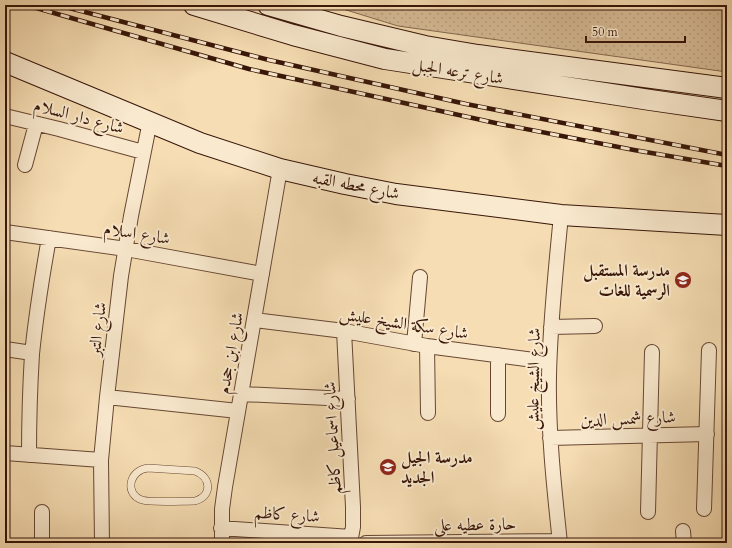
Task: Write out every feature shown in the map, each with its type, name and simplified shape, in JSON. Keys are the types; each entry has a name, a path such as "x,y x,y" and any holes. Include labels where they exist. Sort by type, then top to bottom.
{"main road":[{"name":"شارع ترعه الجبل","path":"194,5 293,35 385,59 727,111"},
{"name":"شارع ترعه الجبل","path":"268,5 389,38 425,46 478,55 727,88"},
{"path":"385,59 389,38"},
{"name":"شارع محطه القبه","path":"5,62 200,143 280,169 344,184 396,194 561,215 727,226"}],"street":[{"name":"شارع دار السلام","path":"5,116 143,152"},
{"name":"شارع التبر","path":"102,543 101,460 107,397 121,276 150,121"},
{"path":"25,165 36,124"},
{"name":"شارع ابن جحدم","path":"222,543 222,508 216,486 238,411 280,169"},
{"name":"شارع الشيخ عليش","path":"560,542 552,474 549,362 561,215"},
{"name":"شارع اسلام","path":"5,232 126,249 262,274"},
{"path":"29,455 29,404 32,353 39,297 49,238"},
{"path":"420,277 420,345 428,413"},
{"name":"شارع سكة الشيخ عليش","path":"254,320 344,331 420,345 549,362"},
{"path":"551,327 595,326"},
{"name":"شارع اسماعيل كاظم","path":"344,331 353,507 353,527 351,540"},
{"path":"5,349 32,353"},
{"path":"704,509 709,350"},
{"path":"648,512 652,352"},
{"path":"498,355 498,414"},
{"path":"241,394 348,399"},
{"path":"107,397 238,411"},
{"name":"شارع شمس الدين","path":"550,438 707,434"},
{"path":"5,453 101,460"},
{"path":"42,512 42,543"},
{"name":"شارع كاظم","path":"221,528 351,540"},
{"name":"حارة عطيه على","path":"366,543 560,542"}],"lane":[{"path":"148,468 195,471 216,486 207,490 203,498 195,501 141,500 133,493 131,483 132,478 138,471 148,468"}],"shaded area":[{"path":"330,5 727,5 727,72 398,26"}],"railway":[{"path":"26,5 249,69 500,124 727,166"},
{"path":"58,5 269,60 466,104 727,155"}],"place":[{"name":"مدرسة المستقبل الرسمية للغات","path":"683,280"},
{"name":"مدرسة الجيل الجديد","path":"388,467"}]}
